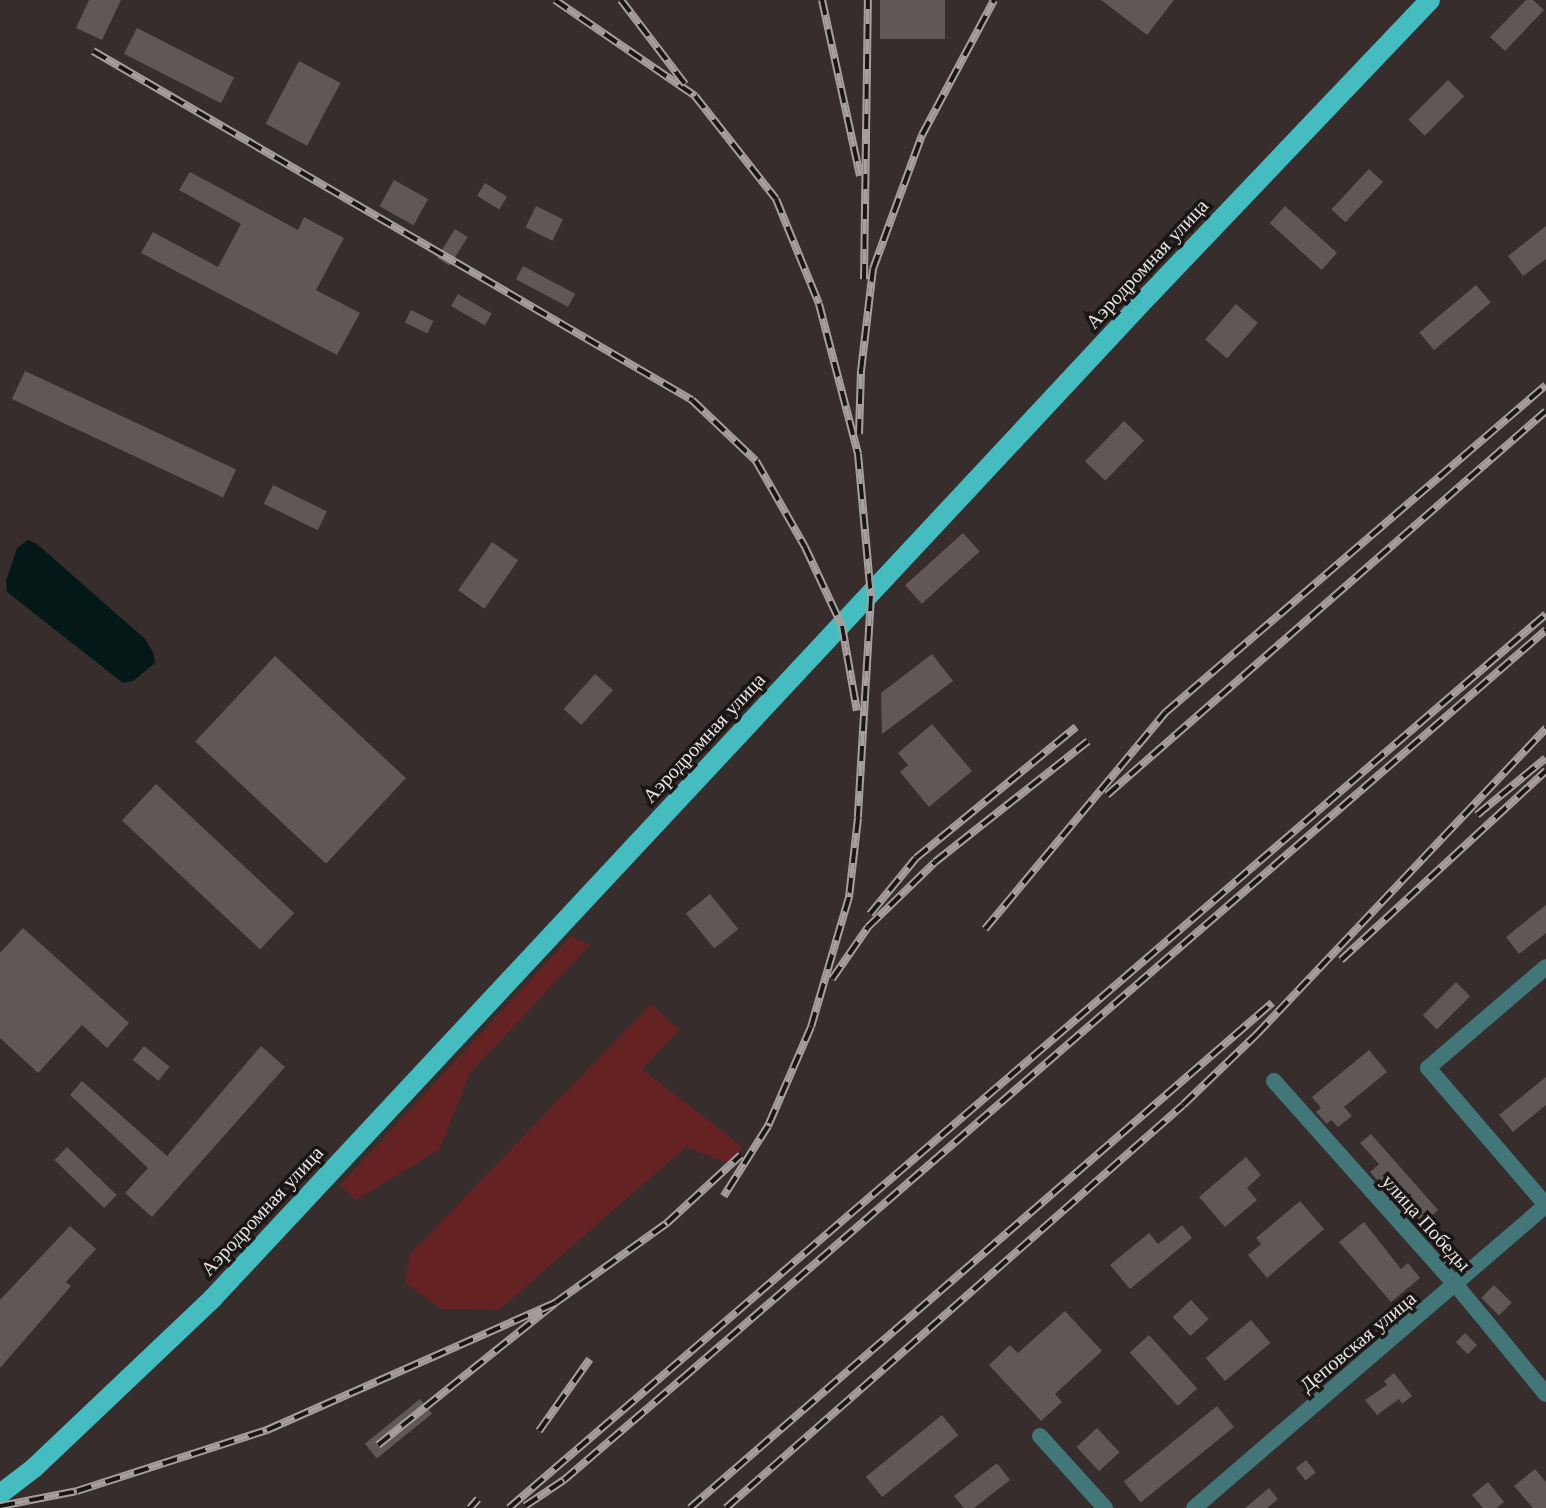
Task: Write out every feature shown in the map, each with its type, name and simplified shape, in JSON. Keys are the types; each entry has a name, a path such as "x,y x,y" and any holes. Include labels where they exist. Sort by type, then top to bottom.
{"main road":[{"name":"Аэродромная улица","path":"0,1494 34,1468 213,1298 1150,294 1430,0"}],"street":[{"path":"1546,967 1428,1068 1546,1205"},
{"name":"улица Победы","path":"1274,1081 1456,1285 1546,1394"},
{"name":"Деповская улица","path":"1194,1508 1546,1205"},
{"path":"1040,1436 1105,1508"}],"shaded area":[{"path":"28,540 37,544 145,639 155,663 133,681 123,683 7,592 6,581 17,548"},
{"path":"571,936 590,945 470,1073 439,1150 356,1200 340,1185"},
{"path":"651,1004 680,1030 642,1069 743,1147 727,1163 686,1147 499,1310 441,1309 405,1283 410,1254"}],"building":[{"path":"89,0 121,0 102,40 76,28"},
{"path":"880,0 945,0 945,39 880,39"},
{"path":"1101,0 1174,0 1147,35"},
{"path":"1526,0 1533,0 1544,10 1505,51 1490,37"},
{"path":"137,28 234,77 221,103 124,54"},
{"path":"299,61 340,83 307,146 266,124"},
{"path":"1448,80 1464,96 1425,136 1408,120"},
{"path":"1369,169 1383,182 1345,222 1331,209"},
{"path":"190,172 298,230 304,217 344,238 316,290 360,313 337,355 141,253 153,232 218,267 241,224 179,190"},
{"path":"394,180 428,199 414,225 379,206"},
{"path":"485,183 507,197 499,209 477,196"},
{"path":"536,206 563,219 552,241 525,228"},
{"path":"1285,206 1337,253 1322,270 1270,223"},
{"path":"1546,226 1546,259 1523,276 1508,256"},
{"path":"455,229 468,237 450,266 437,258"},
{"path":"523,266 575,294 568,307 516,279"},
{"path":"1476,285 1491,303 1434,350 1419,333"},
{"path":"458,294 492,314 485,326 451,306"},
{"path":"1236,304 1258,323 1227,358 1205,339"},
{"path":"411,310 433,321 427,334 405,323"},
{"path":"25,371 236,469 223,498 12,399"},
{"path":"1124,421 1144,440 1105,481 1085,461"},
{"path":"273,485 327,511 318,530 264,504"},
{"path":"963,533 980,552 922,604 905,585"},
{"path":"492,542 518,560 484,609 458,590"},
{"path":"932,654 953,681 882,734 881,693"},
{"path":"275,656 406,778 326,864 195,742"},
{"path":"595,674 613,690 581,725 564,709"},
{"path":"932,724 972,771 929,807 900,772 908,765 898,753"},
{"path":"156,784 294,913 260,949 122,821"},
{"path":"710,894 738,929 714,948 686,914"},
{"path":"1546,905 1546,933 1519,954 1506,937"},
{"path":"23,928 129,1023 107,1048 82,1025 38,1073 0,1038 0,953"},
{"path":"1456,982 1470,996 1437,1029 1423,1015"},
{"path":"144,1046 170,1067 158,1081 133,1060"},
{"path":"261,1046 285,1067 152,1217 125,1193 148,1168 70,1095 82,1081 167,1156"},
{"path":"1369,1050 1387,1072 1344,1107 1352,1116 1338,1127 1331,1120 1327,1124 1316,1112 1321,1108 1312,1097"},
{"path":"1546,1077 1546,1105 1513,1132 1499,1115"},
{"path":"1371,1134 1438,1210 1419,1227 1370,1172 1379,1164 1360,1143"},
{"path":"67,1147 117,1195 104,1208 54,1160"},
{"path":"1246,1157 1261,1175 1247,1188 1257,1200 1225,1227 1199,1197"},
{"path":"1300,1201 1324,1229 1267,1278 1248,1255 1261,1244 1256,1238"},
{"path":"1364,1222 1401,1269 1408,1263 1420,1278 1391,1302 1339,1242"},
{"path":"1182,1225 1192,1238 1130,1289 1110,1265 1149,1233 1158,1244"},
{"path":"70,1226 96,1249 66,1282 71,1286 0,1368 0,1300"},
{"path":"1494,1285 1512,1303 1499,1315 1481,1298"},
{"path":"1191,1300 1209,1319 1190,1336 1173,1317"},
{"path":"1065,1311 1102,1351 1055,1394 1062,1402 1041,1421 989,1365 1010,1345 1018,1353"},
{"path":"1251,1320 1270,1343 1225,1381 1206,1358"},
{"path":"1465,1333 1477,1345 1468,1354 1456,1342"},
{"path":"1149,1335 1197,1389 1178,1406 1130,1352"},
{"path":"1394,1373 1412,1396 1402,1404 1399,1399 1377,1415 1365,1400 1387,1385 1384,1381"},
{"path":"420,1399 432,1414 377,1458 365,1444"},
{"path":"1217,1406 1234,1427 1141,1503 1124,1482"},
{"path":"942,1415 958,1435 882,1497 866,1477"},
{"path":"1097,1428 1120,1452 1099,1471 1077,1447"},
{"path":"1306,1460 1316,1473 1306,1481 1296,1468"},
{"path":"997,1463 1010,1480 974,1508 964,1508 954,1496"},
{"path":"1535,1469 1546,1482 1546,1508 1533,1508 1514,1486"},
{"path":"1488,1482 1504,1502 1497,1508 1483,1508 1472,1495"},
{"path":"1269,1488 1278,1499 1267,1508 1245,1508"}],"railway":[{"path":"555,0 695,96 776,199 819,304 858,454 871,596 858,818 849,897 811,1027 768,1126 724,1196"},
{"path":"621,0 685,84"},
{"path":"822,0 860,176"},
{"path":"864,279 868,0"},
{"path":"859,434 861,371 873,269 922,135 994,0"},
{"path":"93,51 692,400 756,461 805,547 842,626 857,711"},
{"path":"985,929 1166,712 1546,385"},
{"path":"1107,795 1546,411"},
{"path":"509,1508 1546,614"},
{"path":"525,1506 564,1480 683,1378 1546,630"},
{"path":"870,914 916,858 1076,727"},
{"path":"726,1508 1183,1105 1257,1034 1546,728"},
{"path":"832,979 868,927 935,862 1088,741"},
{"path":"1477,815 1546,758"},
{"path":"1341,960 1546,771"},
{"path":"690,1508 1272,1003"},
{"path":"378,1445 555,1303 667,1223 741,1155"},
{"path":"0,1506 77,1491 267,1430 555,1303"},
{"path":"539,1431 590,1359"},
{"path":"470,1508 478,1499"}]}
